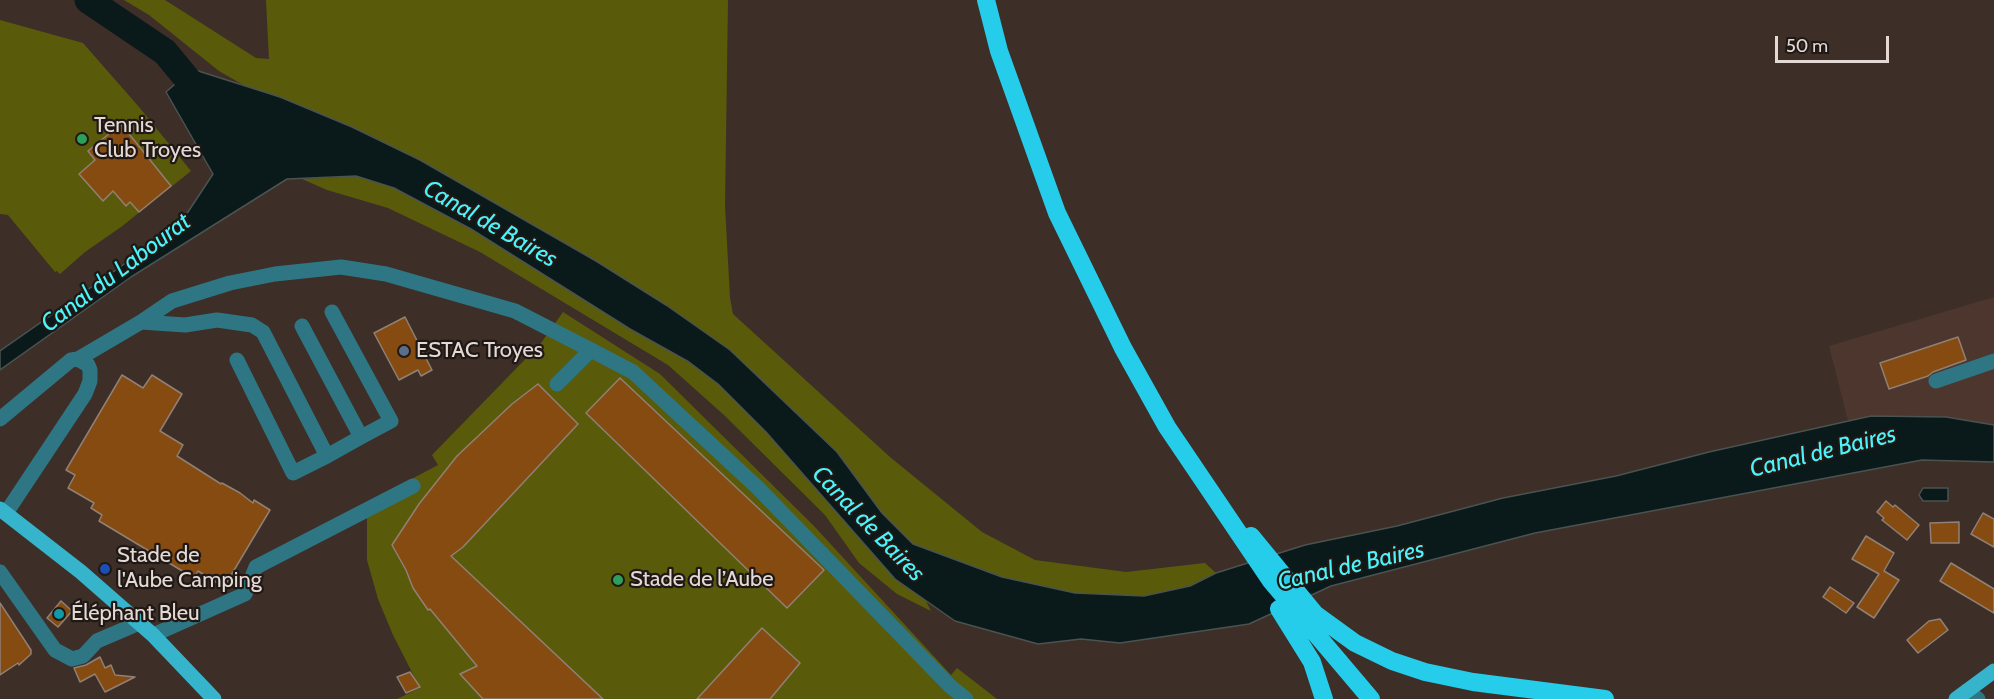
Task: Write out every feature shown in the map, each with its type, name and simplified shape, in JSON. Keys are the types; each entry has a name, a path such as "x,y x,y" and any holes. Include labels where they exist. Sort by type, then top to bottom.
{"highway":[{"path":"986,0 999,51 1057,213 1123,348 1167,427 1200,478 1250,543 1302,618 1323,699"},
{"path":"1250,543 1271,581 1371,699"},
{"path":"1302,618 1392,661 1425,672 1473,682 1605,699"}],"main road":[{"path":"3,511 81,572 153,635 214,699"},
{"path":"1967,696 1994,671"}],"lane":[{"path":"0,419 71,360 78,359 172,301 230,283 275,274 341,267 386,274 515,311 633,372 758,488 950,686 966,699"},
{"path":"237,360 293,473 327,456 391,421 332,312"},
{"path":"141,322 185,325 217,320 252,325 263,332 327,456"},
{"path":"302,326 362,437"},
{"path":"557,384 591,350"},
{"path":"3,511 85,394 90,381 90,370 88,365 78,359"},
{"path":"1936,381 1994,361"},
{"path":"153,635 245,594 256,567 413,486"},
{"path":"0,572 55,650 72,659 83,656 97,641 139,623"}],"shaded area":[{"path":"124,0 165,0 256,58 269,59 266,0 728,0 725,206 730,298 733,314 890,457 982,532 1035,560 1126,572 1205,563 1216,573 1190,586 1144,596 1075,593 1002,577 913,544 881,513 837,452 730,350 666,305 596,261 420,160 352,127 280,97 245,86 219,71 149,15"},
{"name":"Tennis Club Troyes","path":"0,20 83,43 191,171 121,227 85,252 60,274 55,272 8,215 0,214"},
{"path":"356,176 394,188 471,229 630,329 689,362 718,384 766,432 895,579 925,599 931,611 897,594 859,563 825,515 724,415 668,365 480,252 388,208 327,190 302,179"},
{"path":"1994,297 1994,425 1946,417 1871,416 1848,421 1829,346"},
{"path":"563,312 660,374 814,526 951,675 957,668 997,699 397,699 420,688 378,599 367,560 367,518 355,509 438,465 432,455 541,343"}],"water":[{"name":"Canal du Labourat","path":"192,69 280,97 352,127 420,160 596,261 666,305 730,350 837,452 882,513 913,544 1002,577 1075,593 1144,596 1190,586 1216,573 1305,545 1397,526 1503,498 1616,476 1709,452 1871,416 1946,417 1994,425 1994,462 1922,460 1535,533 1331,586 1249,624 1120,643 1081,639 1038,644 955,621 895,579 766,432 718,384 689,362 630,329 471,229 394,188 356,176 287,179 131,277 0,370 0,351 133,258 188,212 213,174 166,92"},
{"path":"1923,488 1948,488 1948,501 1923,501 1919,495"}],"building":[{"path":"121,124 171,186 139,212 130,202 126,206 113,191 103,201 79,174 95,160 88,151"},
{"path":"405,317 432,370 421,376 418,370 399,380 374,333"},
{"path":"1958,337 1966,360 1889,389 1880,363"},
{"path":"122,375 143,388 152,375 182,394 160,431 183,445 177,456 253,503 254,500 270,510 224,587 198,571 194,578 99,521 102,515 91,508 94,503 68,488 75,475 66,470"},
{"path":"620,378 824,570 787,608 586,413"},
{"path":"538,384 578,424 463,547 451,556 603,699 483,699 460,674 477,666 430,609 428,610 413,588 392,545 419,504 457,456 512,404"},
{"path":"1886,501 1893,507 1895,505 1919,525 1907,540 1882,520 1884,518 1877,512"},
{"path":"1983,513 1994,519 1994,547 1971,534"},
{"path":"1959,522 1959,543 1931,543 1930,523"},
{"path":"1866,536 1894,553 1884,571 1899,580 1874,618 1857,607 1879,574 1852,559"},
{"path":"1951,563 1994,589 1994,613 1940,581"},
{"path":"1830,587 1854,603 1846,613 1823,597"},
{"name":"Éléphant Bleu","path":"61,601 72,611 58,627 47,618"},
{"path":"0,603 31,650 31,654 19,665 18,663 0,675"},
{"path":"1940,619 1948,630 1918,653 1907,640 1929,621"},
{"path":"762,628 800,663 770,699 697,699"},
{"path":"100,657 105,668 111,665 115,675 135,677 105,692 95,674 80,682 74,668 86,665"},
{"path":"410,672 420,687 406,693 397,677"}],"waterway":[{"name":"Canal de Baires","path":"88,0 165,52 208,104"}],"place":[{"name":"Tennis Club Troyes","path":"82,139"},
{"name":"ESTAC Troyes","path":"404,351"},
{"name":"Stade de l'Aube Camping","path":"105,569"},
{"name":"Stade de l’Aube","path":"618,580"},
{"name":"Éléphant Bleu","path":"59,614"}]}
